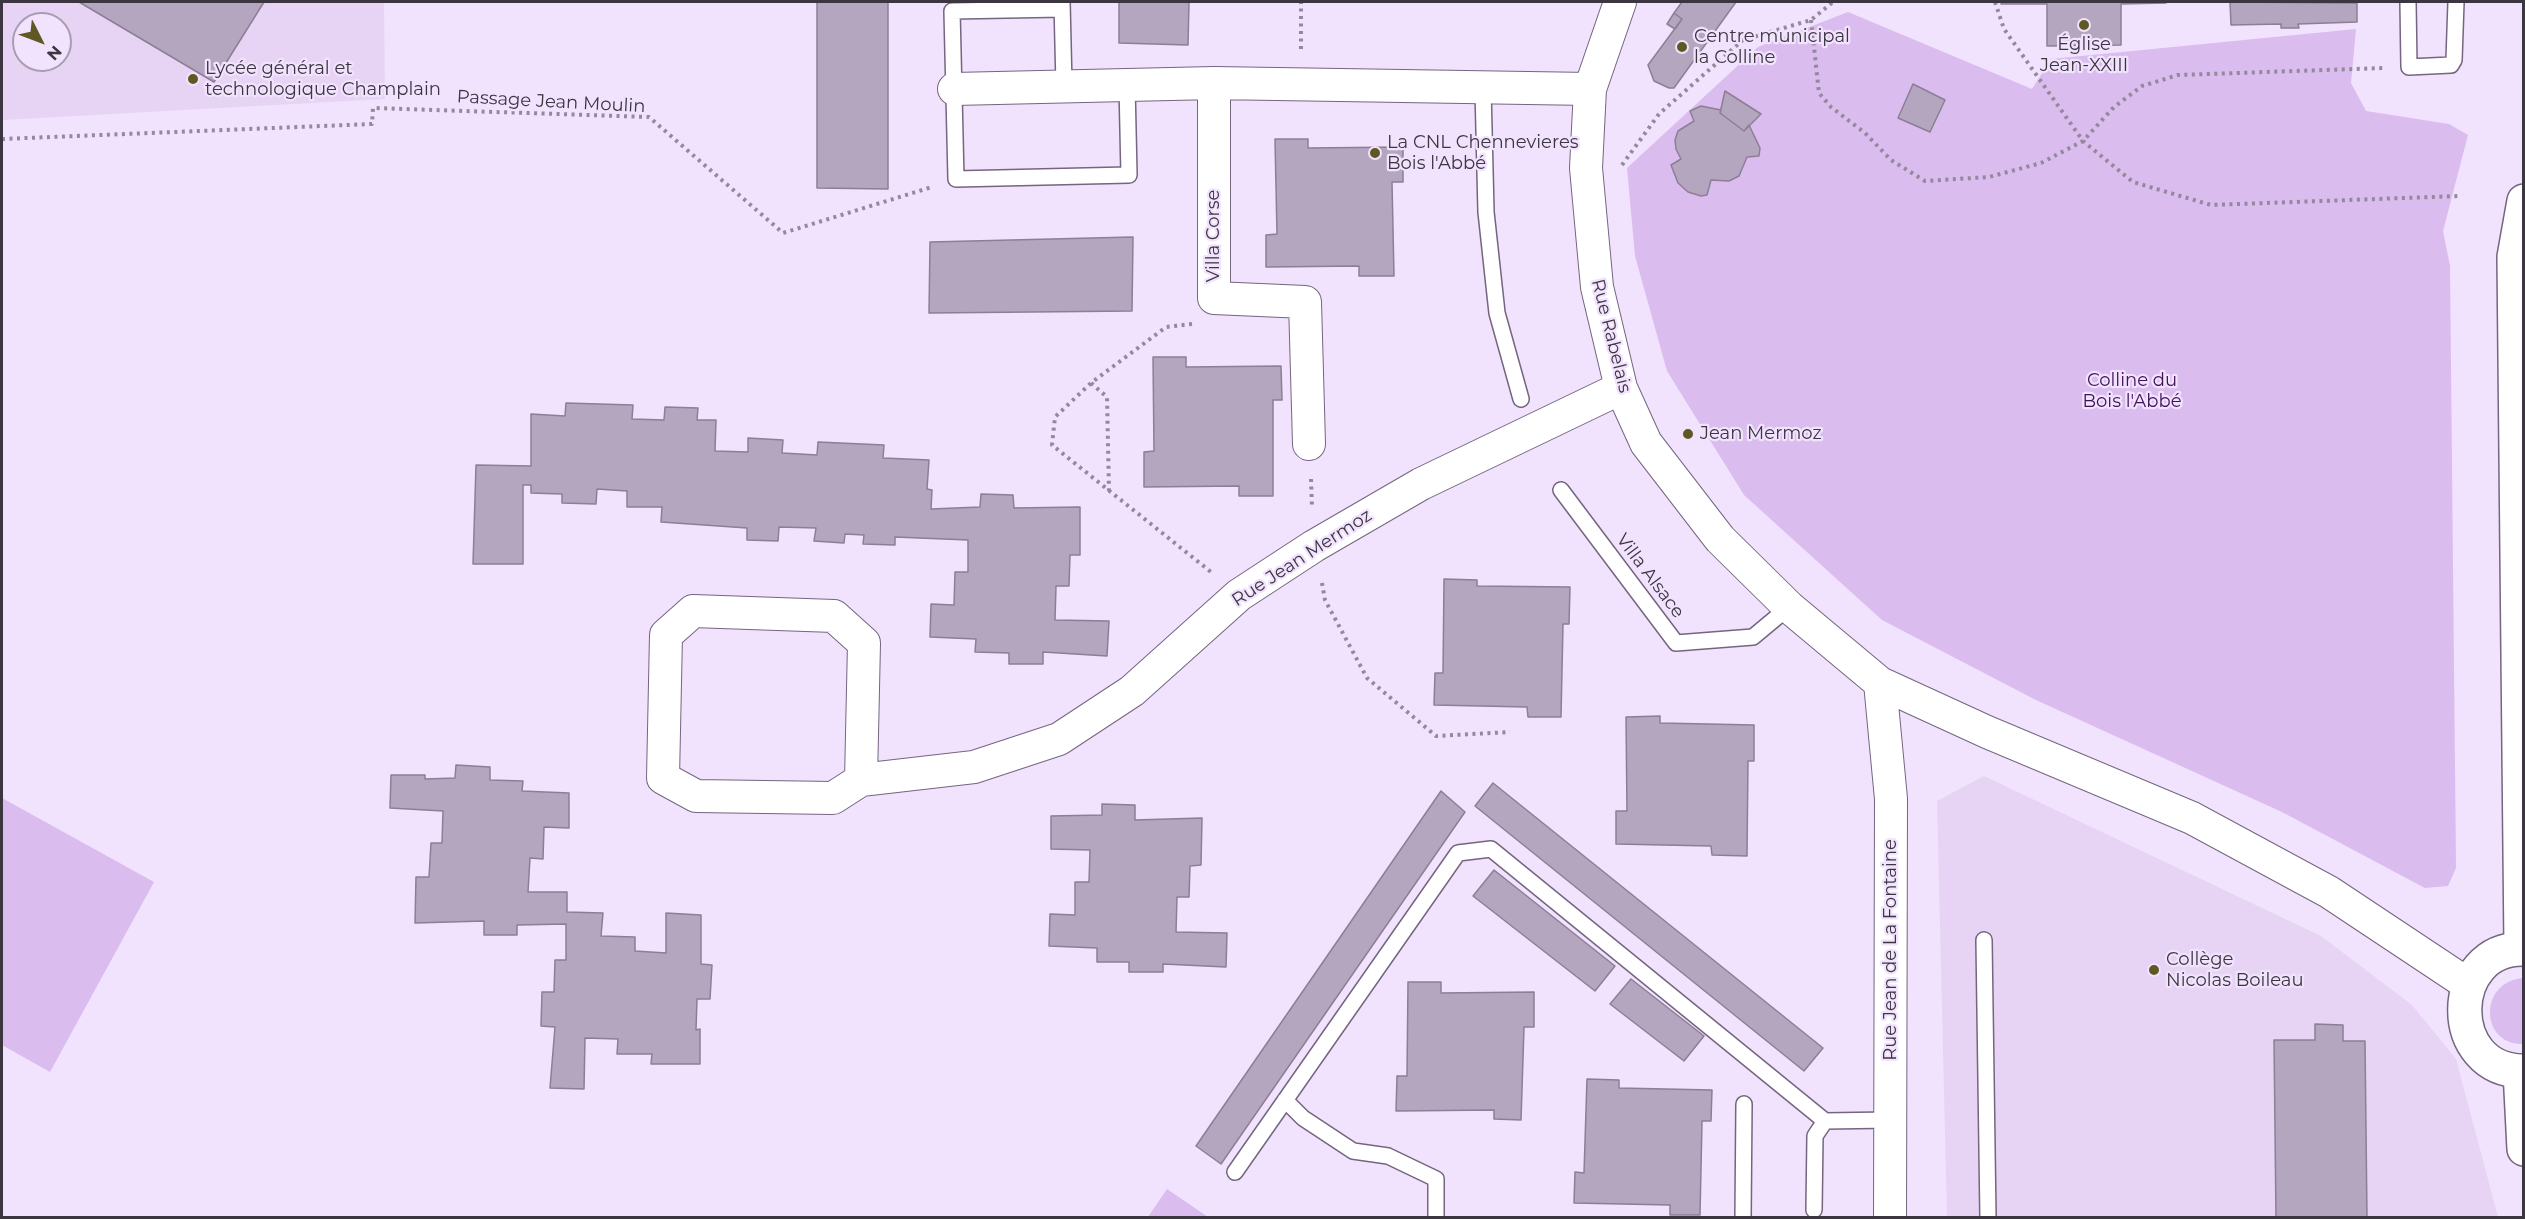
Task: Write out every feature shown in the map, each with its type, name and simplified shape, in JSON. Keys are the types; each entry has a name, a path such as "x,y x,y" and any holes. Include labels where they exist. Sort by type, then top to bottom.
{"main road":[{"path":"2523,201 2514,257 2522,948 2493,957 2479,969 2469,985 2463,1002 2471,1040 2484,1056 2500,1066 2522,1071 2523,1149"}],"street":[{"name":"Rue Rabelais","path":"1620,2 1590,89 1587,168 1597,287 1621,388 1646,443 1720,539 1789,607 1880,683 1987,732 2192,818 2329,892 2469,985"},
{"path":"954,89 1214,82 1483,89 1590,89"},
{"name":"Villa Corse","path":"1214,82 1214,298 1305,302 1309,444"},
{"name":"Rue Jean Mermoz","path":"861,780 974,768 1059,739 1132,691 1239,595 1314,546 1421,484 1621,388"},
{"path":"693,611 834,616 864,643 861,780 833,798 696,796 663,778 666,634 693,611"},
{"name":"Rue Jean de La Fontaine","path":"1880,683 1891,799 1890,1218"}],"lane":[{"path":"2408,2 2409,67 2451,65 2454,60 2456,2"},
{"path":"1064,86 1062,5 952,12 956,179 1129,175 1127,85"},
{"path":"1483,89 1486,212 1497,313 1521,399"},
{"name":"Villa Alsace","path":"1561,490 1676,643 1753,637 1789,607"},
{"path":"1236,1172 1458,853 1491,849 1825,1121 1890,1120"},
{"path":"1984,940 1988,1218"},
{"path":"1285,1100 1303,1118 1353,1151 1388,1156 1436,1179 1436,1218"},
{"path":"1743,1218 1744,1104"},
{"path":"1814,1210 1815,1136 1825,1121"}],"path":[{"path":"1301,2 1301,84"},
{"path":"1587,168 1620,168 1659,114 1743,40 1811,21 1833,2"},
{"path":"1995,2 2004,29 2083,141 2133,182 2211,205 2459,196"},
{"path":"1811,21 1819,93 1831,107 1865,133 1891,160 1925,180 1999,174 2041,164 2083,141 2114,107 2142,86 2178,75 2409,67"},
{"name":"Passage Jean Moulin","path":"2,139 372,124 374,108 650,117 783,232 956,179"},
{"path":"1214,298 1208,323 1166,327 1091,383 1055,417 1052,445 1239,595"},
{"path":"1091,383 1107,397 1109,490"},
{"path":"1309,444 1314,546 1325,600 1368,678 1436,736 1509,732"}],"shaded area":[{"name":"Lycée général et technologique Champlain","path":"2,2 384,2 385,99 2,120"},
{"name":"Collège Nicolas Boileau","path":"1984,776 2321,936 2412,1005 2456,1059 2498,1217 1947,1217 1937,801"}],"green space":[{"name":"Colline du Bois l'Abbé","path":"1848,12 2032,89 2051,59 2356,29 2351,83 2366,111 2449,124 2468,135 2443,231 2450,266 2456,868 2448,886 2425,888 2282,812 2036,700 1882,620 1744,495 1667,371 1635,256 1627,168 1758,47"},
{"path":"2,798 154,882 50,1072 2,1045"},
{"path":"2523,978 2523,1044 2509,1042 2499,1035 2492,1025 2490,1013 2492,1001 2498,990 2508,982"},
{"path":"1167,1189 1208,1217 1148,1217"}],"building":[{"path":"79,2 264,2 214,82"},
{"path":"817,2 888,2 888,189 817,188"},
{"path":"1119,2 1189,2 1188,45 1119,43"},
{"name":"Centre municipal la Colline","path":"1682,2 1736,2 1674,88 1669,88 1654,81 1648,65 1682,19 1674,13"},
{"name":"Église Jean-XXIII","path":"2001,2 2166,3 2121,4 2121,45 2047,46 2047,4 2001,4"},
{"path":"2230,2 2357,3 2357,22 2298,24 2299,28 2281,28 2281,24 2231,25"},
{"path":"1674,13 1682,19 1675,29 1667,24"},
{"path":"1913,84 1945,100 1930,132 1898,118"},
{"path":"1725,91 1761,114 1744,131 1720,113"},
{"path":"1701,106 1721,110 1720,113 1744,131 1749,125 1760,148 1759,156 1747,157 1739,176 1729,181 1711,180 1707,195 1701,196 1688,192 1678,183 1671,165 1681,159 1675,140 1678,131 1694,121 1690,111"},
{"path":"1275,139 1308,139 1308,148 1403,147 1403,182 1392,182 1394,276 1359,276 1359,266 1266,267 1266,235 1277,234"},
{"path":"1133,237 1132,311 929,313 930,242"},
{"path":"1153,357 1186,357 1186,367 1281,366 1282,400 1273,400 1273,496 1239,496 1239,486 1144,487 1144,452 1154,451"},
{"path":"566,403 633,405 632,419 664,420 665,407 698,408 697,420 716,420 715,451 748,452 748,438 783,440 782,453 817,455 818,442 884,445 883,458 929,460 927,489 932,490 931,509 980,507 981,494 1013,495 1014,508 1080,507 1080,555 1070,555 1069,586 1056,586 1055,620 1109,621 1107,656 1043,652 1043,664 1009,664 1009,653 975,652 976,639 930,637 931,604 954,605 955,572 968,572 968,540 895,537 895,545 863,544 864,535 845,534 844,543 814,541 816,528 779,527 778,541 747,540 747,528 661,522 662,507 627,507 627,491 597,489 596,504 562,503 562,494 531,493 531,485 523,485 523,564 473,564 476,465 531,466 531,414 565,416"},
{"path":"1444,579 1477,580 1477,586 1570,587 1569,624 1563,624 1561,717 1528,717 1527,707 1434,705 1435,673 1443,673"},
{"path":"1660,716 1660,723 1754,725 1754,761 1748,761 1747,856 1712,855 1711,846 1616,844 1616,811 1627,811 1626,717"},
{"path":"456,765 490,767 490,780 523,781 522,791 569,793 569,828 544,827 543,859 530,858 528,892 567,892 567,912 603,913 601,936 635,937 635,951 666,953 666,913 701,915 701,964 712,965 710,999 697,999 696,1030 700,1029 700,1064 651,1064 652,1054 617,1054 618,1039 585,1038 584,1089 550,1088 555,1027 541,1026 542,992 554,992 555,960 566,960 566,924 517,925 517,935 484,935 484,921 415,923 416,877 429,877 431,843 442,843 443,811 390,808 391,775 425,775 425,779 455,778"},
{"path":"1493,783 1823,1048 1804,1071 1475,806"},
{"path":"1441,791 1465,812 1221,1164 1196,1146"},
{"path":"1102,804 1135,805 1135,820 1202,818 1201,865 1190,866 1189,897 1177,897 1176,932 1227,933 1226,967 1163,964 1163,972 1129,972 1129,962 1097,962 1097,948 1049,946 1050,914 1075,915 1075,882 1089,882 1090,850 1051,849 1051,816 1102,815"},
{"path":"1494,870 1615,966 1595,991 1473,896"},
{"path":"1631,979 1704,1036 1684,1061 1610,1004"},
{"path":"1408,982 1441,982 1441,993 1534,992 1534,1027 1524,1027 1521,1120 1494,1119 1494,1110 1396,1111 1397,1076 1407,1076"},
{"path":"2315,1024 2343,1025 2343,1041 2365,1041 2367,1218 2276,1218 2274,1040 2315,1040"},
{"path":"1587,1079 1619,1080 1619,1088 1712,1090 1711,1121 1702,1121 1700,1215 1670,1215 1670,1205 1574,1203 1575,1172 1584,1173"}],"place":[{"name":"Église Jean-XXIII","path":"2084,25"},
{"name":"Centre municipal la Colline","path":"1682,47"},
{"name":"Lycée général et technologique Champlain","path":"193,79"},
{"name":"La CNL Chennevieres Bois l'Abbé","path":"1375,153"},
{"name":"Jean Mermoz","path":"1688,434"},
{"name":"Collège Nicolas Boileau","path":"2154,970"}]}
